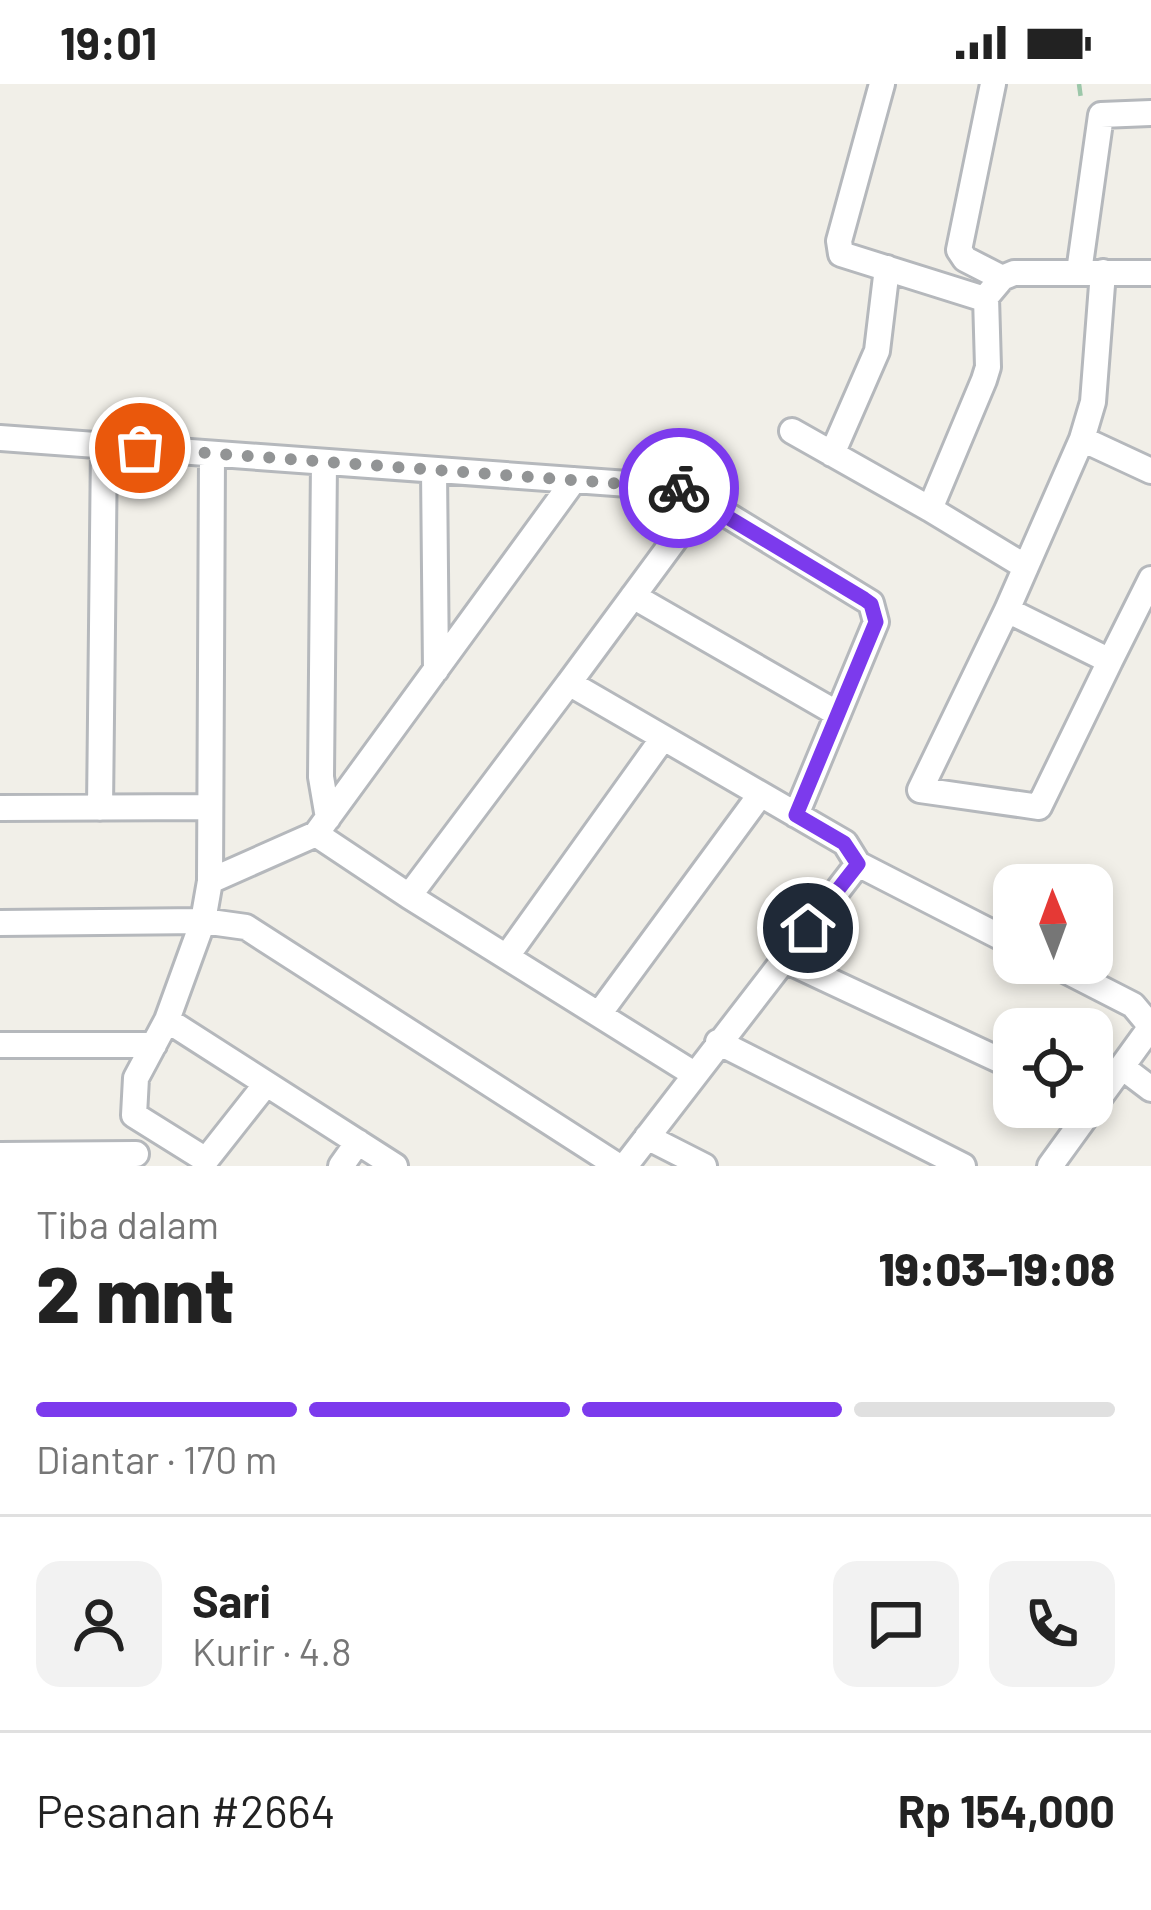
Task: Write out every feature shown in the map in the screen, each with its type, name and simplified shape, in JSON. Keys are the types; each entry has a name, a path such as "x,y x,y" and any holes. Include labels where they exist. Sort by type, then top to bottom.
{"street":[{"path":"882,84 838,241 841,254 887,268 994,287 1014,273 1151,272"},
{"path":"994,84 959,250 994,287"},
{"path":"1151,113 1102,116 1091,272 1094,402 1007,610 920,790 1039,807 1151,579"},
{"path":"832,454 877,351 887,268"},
{"path":"930,509 988,367 994,287"},
{"path":"792,431 1026,567"},
{"path":"0,438 683,488 871,604 876,622 796,815"},
{"path":"1082,439 1151,471"},
{"path":"100,808 104,446"},
{"path":"0,1154 136,1160 136,1078 167,1020 203,921 210,881 212,454"},
{"path":"324,462 322,826 409,896 694,1074"},
{"path":"434,470 436,670"},
{"path":"210,881 322,826 574,480"},
{"path":"409,896 704,500"},
{"path":"633,596 838,714"},
{"path":"1007,610 1110,662"},
{"path":"569,683 844,843 858,864 993,933"},
{"path":"507,956 663,738"},
{"path":"599,1014 760,794"},
{"path":"0,808 210,807"},
{"path":"0,923 203,921 246,927 622,1166 858,864"},
{"path":"783,959 993,1057"},
{"path":"1092,984 1133,1005 1142,1014 1147,1032 1113,1078"},
{"path":"167,1020 395,1166"},
{"path":"718,1042 963,1166"},
{"path":"0,1045 154,1045"},
{"path":"1122,1067 1151,1089"},
{"path":"134,1114 203,1163 266,1084"},
{"path":"1050,1166 1076,1128"},
{"path":"647,1137 704,1166"},
{"path":"341,1166 358,1142"}],"way so far":[{"path":"140,448 679,488"}],"route":[{"path":"679,488 864,599 874,611 876,622 796,815 844,843 858,864 808,928"}]}
